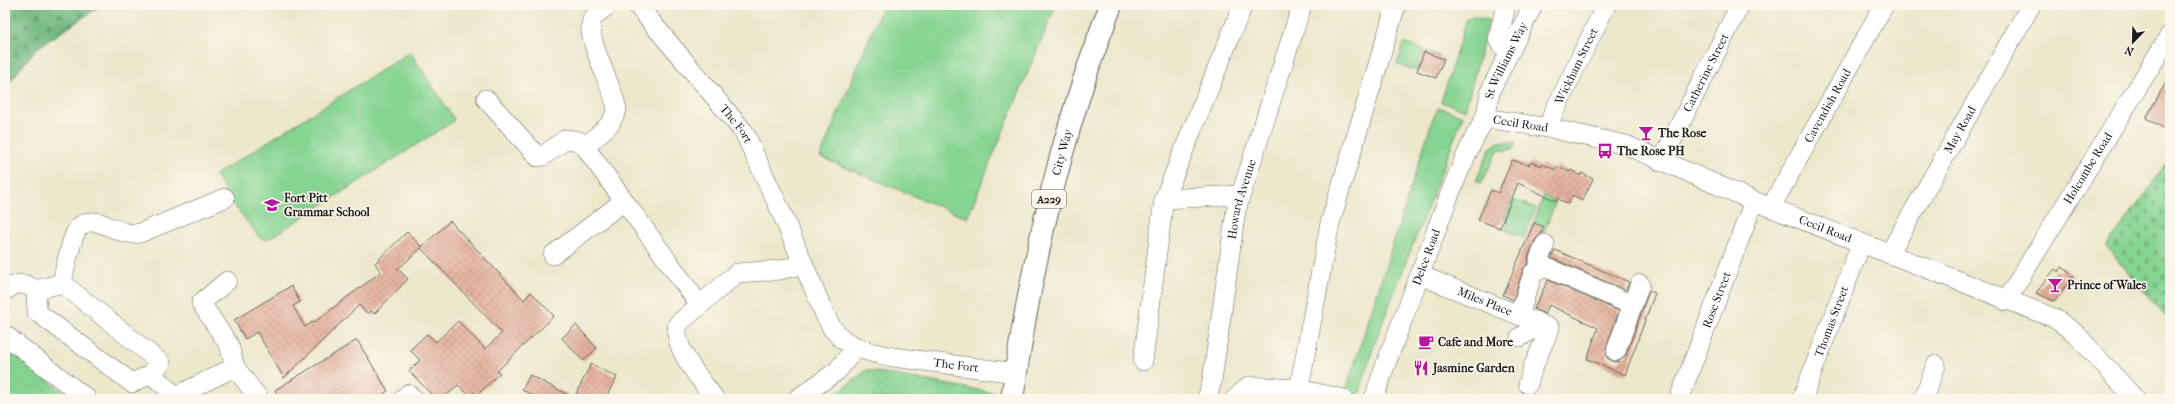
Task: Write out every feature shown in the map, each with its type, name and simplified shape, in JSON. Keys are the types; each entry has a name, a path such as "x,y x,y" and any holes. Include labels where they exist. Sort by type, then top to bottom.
{"main road":[{"name":"City Way","path":"1012,399 1033,272 1055,175 1085,77 1111,5"}],"street":[{"path":"585,147 610,124 617,110 594,43 591,26 595,17 608,5"},
{"name":"The Fort","path":"637,5 742,128 763,170 830,324 842,338 856,347 893,357 1016,373"},
{"path":"1143,361 1164,198 1243,5"},
{"name":"Howard Avenue","path":"1207,399 1213,372 1229,247 1240,195 1302,5"},
{"path":"1297,394 1330,223 1396,5"},
{"path":"1506,5 1498,39 1501,44 1511,50"},
{"name":"St Williams Way","path":"1485,118 1489,95 1533,5"},
{"name":"Wickham Street","path":"1550,128 1552,116 1606,5"},
{"name":"Catherine Street","path":"1661,162 1740,5"},
{"name":"Cavendish Road","path":"1763,204 1884,5"},
{"name":"May Road","path":"1889,254 2031,5"},
{"name":"Holcombe Road","path":"2006,301 2170,35"},
{"path":"486,99 538,157 543,156 566,139 579,141 585,147 699,304"},
{"name":"Cecil Road","path":"1485,118 1550,128 1621,144 1661,162 1861,244 2006,301 2054,318 2068,327 2135,399"},
{"name":"Delce Road","path":"1374,399 1393,343 1463,161 1477,130 1485,118"},
{"path":"1164,198 1240,195"},
{"path":"62,283 74,238 78,228 85,223 95,222 131,234 140,233 224,198"},
{"path":"553,255 624,201"},
{"name":"Rose Street","path":"1679,399 1763,204"},
{"path":"1539,269 1539,259 1545,244"},
{"name":"Thomas Street","path":"1802,399 1861,244"},
{"path":"714,399 684,356 678,334 678,324 699,304 737,273 780,270 803,264"},
{"path":"1528,384 1535,362 1532,275 1539,269 1547,267 1632,305"},
{"name":"Miles Place","path":"1420,275 1534,321"},
{"path":"227,281 201,303 229,345 235,367 259,399"},
{"path":"5,291 14,284 25,284 36,290 62,283"},
{"path":"36,290 38,312 132,383 151,374 161,363 62,283"},
{"path":"1616,351 1640,284"},
{"path":"1520,337 1531,330 1534,321"},
{"path":"5,335 87,399"},
{"path":"797,399 837,371 856,347"},
{"path":"1923,399 1936,365"},
{"path":"151,374 177,398 182,393 196,388 235,367"},
{"path":"1235,399 1249,386 1297,394 1343,399"},
{"path":"403,399 408,394 414,399"}],"green space":[{"path":"16,5 102,5 36,49 5,88 5,12"},
{"path":"883,5 1056,5 967,218 820,157"},
{"path":"1473,17 1489,20 1465,110 1441,102 1467,18"},
{"path":"1404,43 1440,56 1440,58 1424,52 1417,71 1397,64"},
{"path":"410,52 454,119 452,122 267,240 260,238 231,201 215,175"},
{"path":"1439,107 1463,116 1375,342 1359,395 1345,394 1433,118"},
{"path":"1499,142 1516,142 1514,149 1497,151 1482,183 1476,181 1490,148"},
{"path":"2170,159 2170,322 2107,247"},
{"path":"1544,195 1556,201 1541,240 1529,235"},
{"path":"1512,199 1536,208 1524,238 1500,228 1506,230 1509,221 1504,219"},
{"path":"5,348 73,399 5,399"},
{"path":"867,370 994,393 994,399 829,399"}],"building":[{"path":"1424,52 1444,59 1436,78 1417,71"},
{"path":"2170,75 2170,132 2146,118"},
{"path":"1512,160 1529,165 1531,162 1541,166 1542,164 1556,170 1558,166 1570,172 1571,170 1581,176 1582,173 1593,179 1582,201 1573,195 1568,204 1557,198 1556,201 1518,183 1500,228 1478,220 1491,190 1498,193"},
{"path":"450,221 524,300 531,292 554,316 497,371 500,373 477,395 474,392 470,396 458,385 443,399 436,399 409,371 420,360 410,350 427,334 436,342 458,321 485,349 502,333 421,248 398,269 408,279 374,314 371,311 368,314 359,305 284,378 257,332 245,339 234,320 291,286 300,302 293,306 305,327 312,322 313,323 381,272 375,263 407,232 422,247"},
{"path":"1534,223 1544,227 1541,234 1535,240 1529,255 1528,263 1523,270 1513,300 1503,295"},
{"path":"1555,250 1629,282 1626,290 1551,258"},
{"name":"Prince of Wales","path":"2062,267 2073,276 2054,301 2036,293 2055,269 2058,272"},
{"path":"1548,280 1619,311 1606,348 1607,358 1618,362 1626,355 1649,291 1655,293 1625,375 1587,359 1598,328 1549,305 1545,314 1534,309"},
{"path":"576,325 597,348 583,361 562,338"},
{"path":"357,340 388,391 375,399 280,399 275,390"},
{"path":"591,364 617,377 605,399 540,399 522,390 530,375 574,398"}],"place":[{"name":"The Rose","path":"1646,133"},
{"name":"The Rose PH","path":"1605,151"},
{"name":"Fort Pitt Grammar School","path":"272,205"},
{"name":"Prince of Wales","path":"2055,285"},
{"name":"Cafe and More","path":"1426,342"},
{"name":"Jasmine Garden","path":"1421,368"}]}
